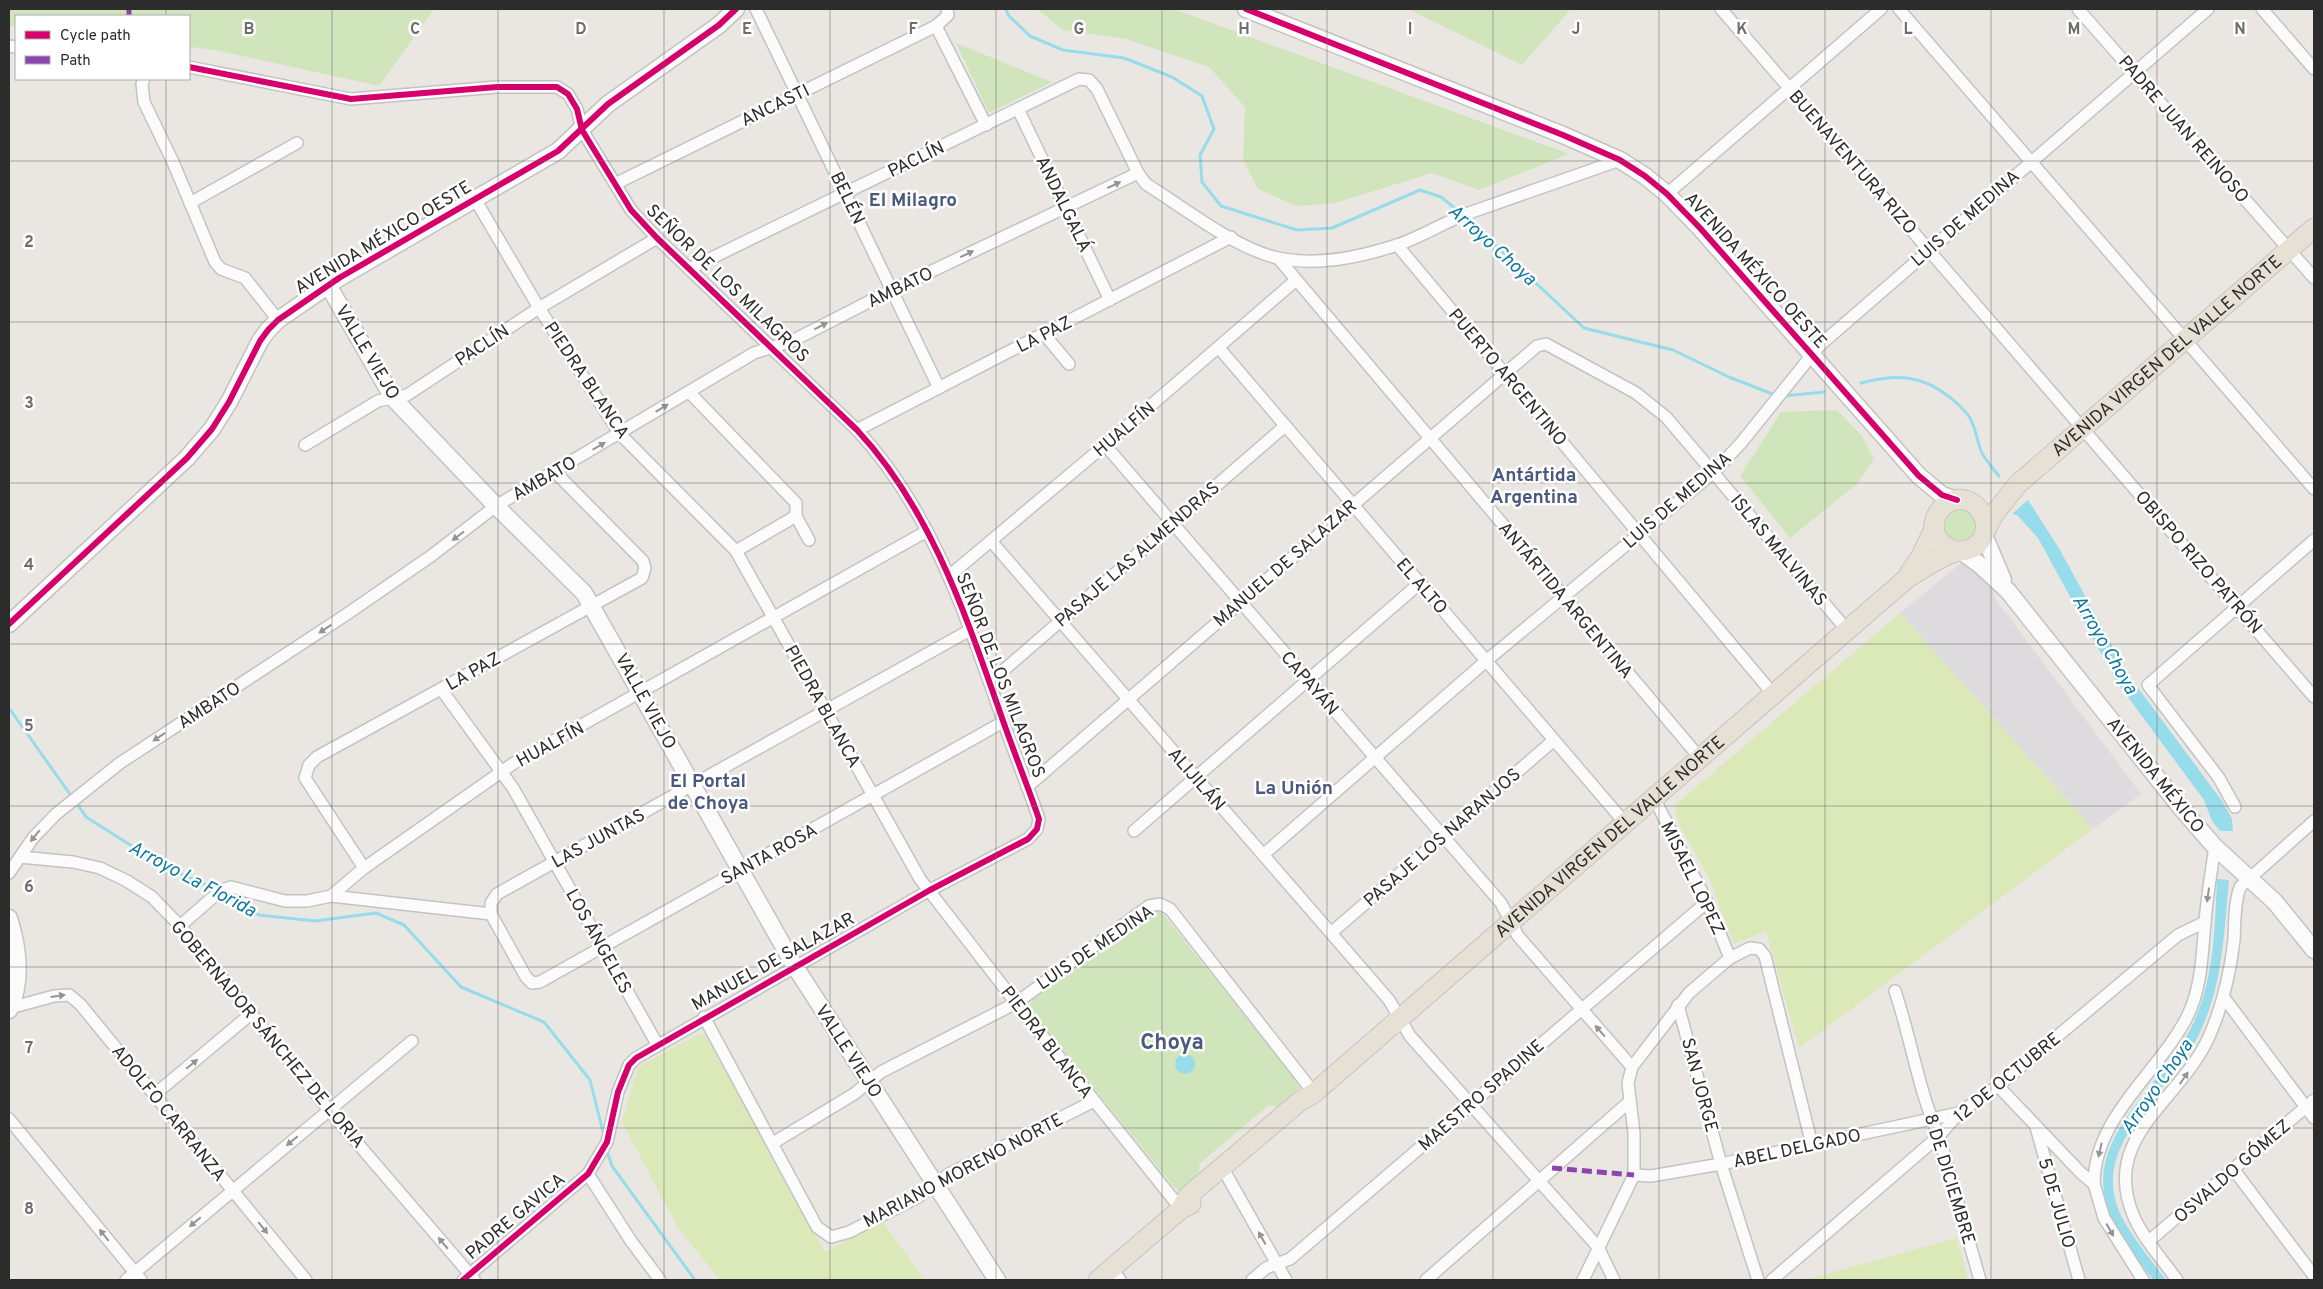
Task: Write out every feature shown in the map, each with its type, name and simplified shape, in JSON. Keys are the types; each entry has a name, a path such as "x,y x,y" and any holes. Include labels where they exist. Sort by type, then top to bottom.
{"main road":[{"name":"AVENIDA MÉXICO OESTE","path":"9,624 187,458 212,430 260,341 278,320 328,285 558,151 608,104 719,25 736,9"},
{"name":"AVENIDA MÉXICO OESTE","path":"1246,9 1564,135 1620,160 1645,176 1667,194 1919,476 1942,495 1961,500"},
{"name":"AVENIDA VIRGEN DEL VALLE NORTE","path":"1985,533 1994,514 2018,484 2314,228"},
{"name":"VALLE VIEJO","path":"328,285 393,398 496,506 584,593 794,965 997,1280"},
{"name":"AVENIDA MÉXICO OESTE","path":"1919,476 1928,494 1934,525"},
{"name":"AVENIDA VIRGEN DEL VALLE NORTE","path":"1961,500 1988,497 2018,484"},
{"path":"1961,500 1973,504 1983,515 1985,533 1975,546 1959,552 1942,544 1934,525 1942,507 1961,500"},
{"name":"AVENIDA VIRGEN DEL VALLE NORTE","path":"1905,580 1921,556 1934,525"},
{"name":"AVENIDA MÉXICO","path":"1985,533 1992,558 2008,591"},
{"name":"AVENIDA VIRGEN DEL VALLE NORTE","path":"1098,1280 1116,1274 1181,1208 1194,1203 1225,1171 1305,1108 1314,1094 1905,580 1959,552"},
{"name":"AVENIDA MÉXICO","path":"1959,552 1980,565 2008,591 2214,847 2275,902 2314,950"},
{"path":"9,918 18,952 10,1009"}],"street":[{"name":"BELÉN","path":"756,9 939,388"},
{"path":"947,9 948,16 936,26 986,124"},
{"name":"BUENAVENTURA RIZO","path":"1721,9 2083,428"},
{"path":"1667,194 1881,9"},
{"path":"1899,9 2314,489"},
{"name":"PADRE JUAN REINOSO","path":"2078,9 2314,278"},
{"name":"LUIS DE MEDINA","path":"1263,855 1486,661 1714,472 1742,443 1820,345 2208,9"},
{"path":"2262,9 2314,69"},
{"name":"ANCASTI","path":"615,184 936,26"},
{"name":"SEÑOR DE LOS MILAGROS","path":"190,67 351,99 383,98 497,87 557,87 568,94 577,109 582,130 631,210 657,238 858,430 880,454 898,480 949,576 1028,787 1039,819 1037,829"},
{"name":"PACLÍN","path":"689,268 1079,79 1089,80 1097,88 1138,173"},
{"path":"141,81 144,102 173,162 215,262 221,269 245,278 278,320"},
{"name":"ANDALGALÁ","path":"1018,109 1110,300"},
{"path":"190,203 297,143"},
{"path":"1138,173 1146,184 1231,237 1256,250 1278,258 1305,261 1341,258 1397,245 1464,215 1620,160"},
{"name":"AMBATO","path":"9,873 43,826 66,804 120,763 432,556 496,506 754,354 792,341 892,290 1138,173"},
{"name":"PIEDRA BLANCA","path":"475,199 539,308 620,434 736,551 920,879 1094,1101 1181,1208"},
{"name":"LA PAZ","path":"858,430 1231,237"},
{"name":"PACLÍN","path":"305,445 378,401 407,395 539,308 657,238"},
{"name":"PUERTO ARGENTINO","path":"1397,245 1774,694"},
{"name":"ANTÁRTIDA ARGENTINA","path":"1278,258 1700,758"},
{"name":"HUALFÍN","path":"949,576 1219,348 1296,280"},
{"path":"1044,334 1068,364"},
{"name":"MANUEL DE SALAZAR","path":"1028,787 1537,346 1546,344"},
{"name":"ISLAS MALVINAS","path":"1546,344 1628,388 1651,403 1666,416 1847,630"},
{"name":"EL ALTO","path":"1219,348 1625,823"},
{"path":"689,392 796,504 796,516 809,540"},
{"name":"PASAJE LAS ALMENDRAS","path":"990,682 1285,426"},
{"name":"OBISPO RIZO PATRÓN","path":"2083,428 2314,697"},
{"name":"CAPAYÁN","path":"1105,445 1501,904 1518,936 1632,1068"},
{"name":"LA PAZ","path":"364,868 305,778 309,765 317,757 642,578 646,568 643,561 555,472"},
{"path":"736,551 796,516"},
{"name":"HUALFÍN","path":"180,926 220,891 231,888 285,901 306,901 331,896 364,868 514,763 927,532"},
{"path":"2235,807 2219,778 2148,685 2314,540"},
{"name":"ALIJILÁN","path":"991,541 1389,1000 1410,1036 1462,1096 1472,1103 1598,1247 1614,1280"},
{"path":"1134,831 1420,583"},
{"name":"LAS JUNTAS","path":"491,908 497,894 970,630"},
{"name":"LOS ÁNGELES","path":"441,689 513,788 657,1044"},
{"name":"SANTA ROSA","path":"491,908 526,977 532,983 540,982 873,797 1003,722"},
{"name":"PASAJE LOS NARANJOS","path":"1331,934 1554,740"},
{"name":"MISAEL LOPEZ","path":"1654,798 1707,902 1730,958"},
{"path":"2177,1280 2134,1218 2126,1195 2124,1174 2129,1150 2140,1129 2182,1081 2207,1042 2224,999 2234,942 2240,887 2314,822"},
{"name":"MANUEL DE SALAZAR","path":"588,1174 606,1142 618,1092 629,1065 636,1058 794,965 1028,838 1037,829"},
{"path":"2143,1280 2104,1218 2094,1184 2102,1142 2110,1125 2174,1040 2189,1013 2198,983 2214,847"},
{"name":"GOBERNADOR SÁNCHEZ DE LORIA","path":"20,857 73,862 100,868 127,881 144,892 180,926 329,1110 469,1278"},
{"path":"331,896 491,908"},
{"name":"MAESTRO SPADINE","path":"1252,1280 1266,1268 1290,1259 1707,902"},
{"name":"LUIS DE MEDINA","path":"773,1143 854,1094 881,1072 1016,1002 1149,906 1160,904 1170,909 1314,1094"},
{"name":"12 DE OCTUBRE","path":"1772,1280 1939,1136 1959,1113 1998,1086 2178,935 2204,922"},
{"path":"1583,1280 1634,1175 1634,1133 1628,1083 1632,1068 1689,993 1730,958 1750,948 1759,949 1765,956 1812,1145"},
{"name":"8 DE DICIEMBRE","path":"1895,991 1908,1030 1931,1120 1939,1136 1980,1280"},
{"name":"ADOLFO CARRANZA","path":"10,1009 54,996 69,995 80,1004 306,1280"},
{"path":"2224,999 2310,1104 2314,1118"},
{"name":"SAN JORGE","path":"1678,1005 1721,1164 1758,1280"},
{"path":"154,1095 252,1013"},
{"path":"704,1017 773,1143"},
{"path":"9,1119 134,1278 233,1190 412,1041"},
{"path":"1998,1086 2094,1184"},
{"name":"MARIANO MORENO NORTE","path":"773,1143 817,1227 831,1237 849,1232 918,1197 949,1174 1094,1101"},
{"path":"1426,1280 1629,1102"},
{"name":"OSVALDO GÓMEZ","path":"2149,1241 2310,1104"},
{"name":"ABEL DELGADO","path":"1634,1175 1651,1176 1721,1164 1959,1113"},
{"name":"5 DE JULIO","path":"2035,1125 2078,1280"},
{"path":"2234,1170 2314,1276"},
{"path":"1225,1171 1286,1280"},
{"path":"588,1174 631,1241 660,1280"},
{"name":"PADRE GAVICA","path":"469,1278 588,1174"}],"shaded area":[{"path":"1966,559 1972,563 1994,591 1994,597 2141,794 2093,829 1900,613"}],"green space":[{"path":"9,9 434,9 379,86 215,50 190,47 190,15 15,15 15,27 9,26"},
{"path":"1037,9 1174,9 1569,154 1479,190 1432,173 1335,203 1296,206 1258,189 1243,159 1245,107 1209,67 1126,39 1063,30"},
{"path":"1408,9 1571,9 1522,65"},
{"path":"956,43 1052,82 989,113"},
{"path":"1837,410 1861,435 1874,459 1857,484 1790,538 1740,476 1781,412"},
{"path":"1960,510 1971,515 1976,526 1971,537 1960,542 1949,537 1944,526 1949,515"},
{"path":"1900,613 2093,829 1799,1048 1766,931 1734,944 1708,876 1679,824 1674,806"},
{"path":"1158,911 1164,915 1297,1081 1300,1088 1280,1108 1269,1105 1199,1164 1200,1177 1188,1188 1179,1190 1174,1187 1032,1012 1030,1005 1033,999 1152,913"},
{"path":"699,1034 705,1035 825,1252 882,1221 925,1280 720,1280 677,1226 622,1122 638,1067"},
{"path":"1957,1238 1968,1280 1804,1280"}],"water":[{"path":"2028,500 2060,550 2127,673 2222,801 2232,819 2233,831 2220,831 2212,821 2204,800 2116,681 2038,538 2017,515 2012,514"},
{"path":"2217,879 2229,880 2221,958 2214,995 2208,1014 2187,1055 2136,1121 2122,1144 2114,1168 2114,1194 2124,1221 2166,1280 2153,1280 2127,1246 2114,1224 2104,1195 2104,1168 2112,1143 2126,1119 2177,1051 2199,1011 2212,955"},
{"path":"1185,1054 1192,1057 1195,1064 1192,1071 1185,1074 1178,1071 1175,1064 1178,1057"}],"waterway":[{"name":"Arroyo Choya","path":"1006,9 1008,15 1030,36 1063,50 1124,58 1172,77 1202,96 1214,129 1200,155 1202,182 1221,206 1297,230 1332,228 1420,190 1441,197 1461,213"},
{"name":"Arroyo Choya","path":"1465,217 1584,328 1673,350 1729,377 1775,395"},
{"name":"Arroyo Choya","path":"1861,383 1886,378 1909,378 1941,391 1957,403 1968,415 1974,426 1983,454 1999,476"},
{"name":"Arroyo Choya","path":"1784,396 1824,392"},
{"name":"Arroyo La Florida","path":"9,708 72,797"},
{"name":"Arroyo La Florida","path":"76,802 86,817 167,868 218,890"},
{"name":"Arroyo La Florida","path":"223,893 259,915 315,921 376,913 404,925 461,987 544,1022 590,1080 603,1132"},
{"name":"Arroyo La Florida","path":"608,1154 612,1166 695,1280"}],"marked path":[{"path":"129,9 129,15"},
{"path":"1552,1168 1634,1175"}],"cycle path":[{"path":"9,624 187,458 212,429 229,402 260,341 278,320 339,278 558,151 608,104 719,25 736,9"},
{"path":"1246,9 1563,135 1620,160 1645,176 1667,194 1700,228 1919,476 1942,495 1957,500"},
{"path":"190,67 351,99 497,87 557,87 568,94 577,109 582,130 631,210 657,238 857,430 883,461 906,494 926,529 960,602 1039,819 1037,829 1028,839 930,890 636,1058 629,1065 618,1092 607,1142 588,1174 463,1280"}],"district":[{"name":"El Milagro","path":"913,199"},
{"name":"Antártida Argentina","path":"1534,485"},
{"name":"La Unión","path":"1294,787"},
{"name":"El Portal de Choya","path":"708,791"},
{"name":"Choya","path":"1172,1041"}]}
